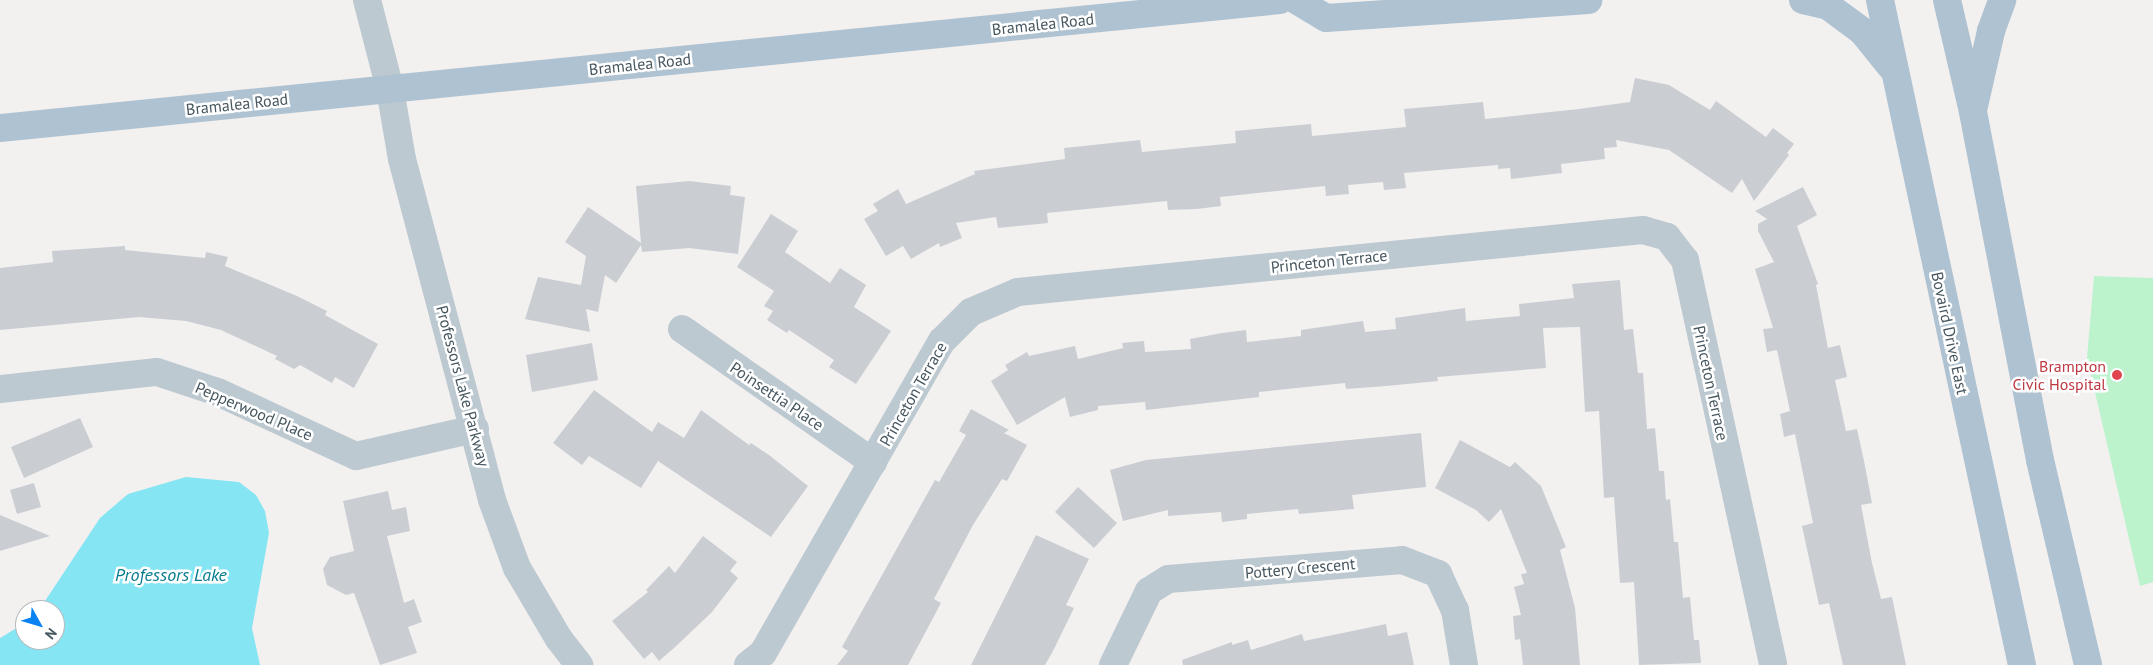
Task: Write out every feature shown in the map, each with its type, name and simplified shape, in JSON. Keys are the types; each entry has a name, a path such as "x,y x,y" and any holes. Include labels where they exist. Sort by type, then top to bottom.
{"main road":[{"name":"Bramalea Road","path":"0,128 1280,0"},
{"path":"1296,0 1326,18 1588,0"},
{"path":"1803,0 1828,6 1862,31 1896,73"},
{"name":"Bovaird Drive East","path":"1880,0 2022,665"},
{"path":"1947,0 1973,112 2040,460 2088,665"},
{"path":"1973,112 1990,32 2002,0"}],"street":[{"name":"Professors Lake Parkway","path":"368,0 390,89 402,159 475,429 492,500 517,568 558,639 579,665"},
{"name":"Princeton Terrace","path":"748,665 763,653 942,341 971,312 1018,292 1643,230 1667,237 1684,260 1773,665"},
{"name":"Poinsettia Place","path":"682,329 873,462"},
{"name":"Pepperwood Place","path":"0,389 157,372 220,393 356,456 475,429"},
{"name":"Pottery Crescent","path":"1113,665 1150,591 1168,579 1402,560 1438,574 1456,610 1464,665"}],"green space":[{"path":"2094,276 2153,278 2153,582 2140,586 2087,358"}],"water":[{"name":"Professors Lake","path":"186,477 239,482 256,495 265,511 269,533 252,628 260,665 0,665 0,638 15,629 15,650 65,650 65,600 46,600 100,518 128,494"}],"building":[{"path":"1635,78 1669,85 1710,110 1716,101 1766,137 1773,128 1794,144 1787,153 1789,155 1754,201 1742,179 1732,193 1669,150 1616,140 1617,147 1604,148 1605,159 1561,164 1562,173 1511,179 1510,168 1498,169 1498,165 1404,173 1406,188 1384,190 1383,182 1348,185 1349,194 1326,196 1325,186 1220,197 1221,206 1197,209 1168,210 1167,201 1047,213 1048,223 998,228 996,217 956,223 962,238 940,247 939,243 911,259 903,246 886,256 864,219 878,211 873,204 898,189 906,204 975,174 974,171 1065,159 1064,148 1140,140 1142,152 1236,143 1235,131 1311,124 1312,136 1406,127 1404,109 1483,102 1485,119 1579,109 1630,102"},
{"path":"689,181 731,186 730,195 745,197 738,254 689,248 642,252 641,245 616,283 605,275 598,312 586,309 590,332 525,319 538,277 581,285 586,256 565,242 588,207 641,243 636,186"},
{"path":"1803,187 1817,215 1797,226 1818,284 1816,285 1828,348 1840,345 1847,377 1835,380 1846,431 1857,429 1864,461 1872,503 1861,505 1872,563 1881,599 1892,597 1906,665 1843,665 1829,603 1819,605 1802,526 1813,523 1795,434 1784,437 1780,414 1790,411 1777,350 1767,352 1763,329 1773,328 1755,269 1774,262 1758,231 1758,224 1767,219 1755,211"},
{"path":"771,214 798,231 785,252 830,283 840,268 866,285 854,307 891,331 856,384 829,367 834,360 789,330 787,333 767,320 773,311 764,306 774,291 737,267"},
{"path":"125,246 125,250 205,258 206,252 228,257 225,266 297,296 327,311 325,315 378,344 354,388 335,377 332,383 300,365 294,369 275,359 277,356 221,330 186,321 139,317 0,330 0,268 53,262 52,251"},
{"path":"1620,280 1624,330 1633,329 1638,373 1643,373 1647,429 1655,428 1659,471 1664,471 1666,500 1670,499 1674,542 1678,542 1683,598 1690,597 1694,640 1699,640 1701,663 1639,665 1634,582 1620,583 1614,497 1604,498 1599,411 1585,412 1580,327 1543,328 1546,368 1437,377 1438,381 1386,386 1346,389 1345,383 1259,392 1259,397 1146,410 1145,402 1098,406 1098,410 1070,417 1065,397 1017,425 991,381 1008,370 1005,365 1027,352 1029,356 1075,346 1078,359 1123,348 1122,343 1144,341 1145,352 1191,349 1190,339 1246,330 1247,342 1301,336 1301,330 1363,321 1365,332 1396,329 1395,318 1465,308 1466,321 1520,316 1519,304 1574,298 1572,284"},
{"path":"592,343 598,380 532,392 526,355"},
{"path":"594,390 652,432 658,422 684,438 701,410 749,445 751,443 769,455 808,486 771,537 658,461 641,488 589,456 582,465 553,443"},
{"path":"971,409 1009,430 1004,433 1027,445 1007,481 1002,479 973,525 934,599 941,603 908,665 837,665 848,651 842,647 935,480 939,482 966,435 959,431"},
{"path":"80,418 93,447 24,478 11,447"},
{"path":"1421,433 1426,487 1352,495 1354,509 1299,514 1298,509 1247,514 1247,519 1222,522 1221,512 1168,516 1168,510 1123,521 1110,470 1146,460"},
{"path":"1460,440 1510,467 1515,462 1541,486 1566,547 1560,550 1575,608 1580,665 1523,665 1520,639 1515,640 1513,616 1521,615 1514,587 1524,584 1521,574 1527,573 1501,509 1489,522 1476,510 1435,488"},
{"path":"34,483 41,507 17,514 10,490"},
{"path":"1078,487 1117,523 1094,548 1055,512"},
{"path":"388,491 392,510 406,507 410,531 387,536 404,603 414,599 422,622 408,627 417,653 380,665 354,593 346,595 327,585 323,569 330,557 354,551 343,501"},
{"path":"0,515 50,536 0,551"},
{"path":"1036,535 1089,559 1066,605 1074,608 1053,651 1045,665 971,665"},
{"path":"703,536 737,562 730,571 738,578 712,612 659,661 652,652 644,659 612,621 648,592 646,590 669,566 675,573"},
{"path":"1386,624 1388,636 1407,632 1414,665 1183,665 1182,660 1232,642 1232,645 1248,640 1251,650 1302,634 1304,641"}],"place":[{"name":"Brampton Civic Hospital","path":"2117,375"}]}
